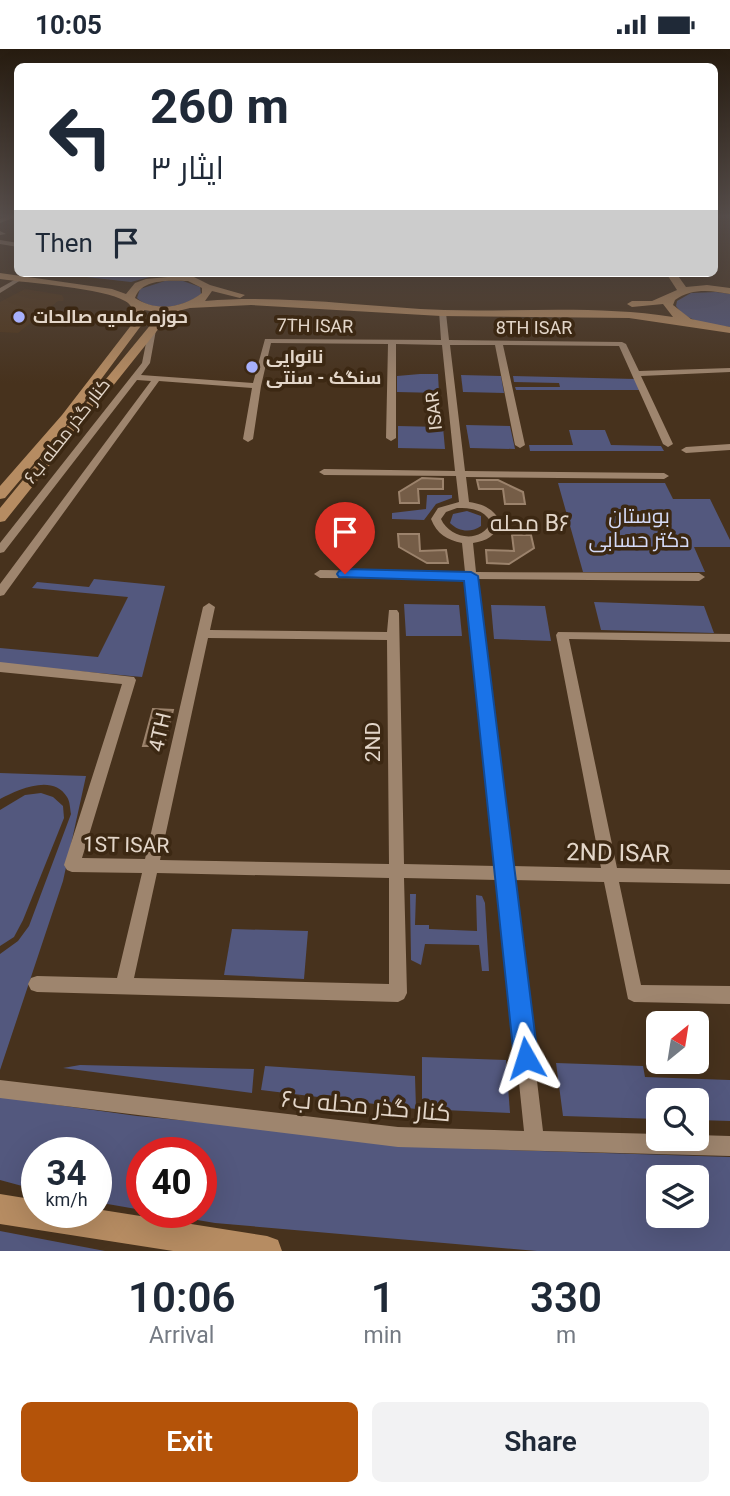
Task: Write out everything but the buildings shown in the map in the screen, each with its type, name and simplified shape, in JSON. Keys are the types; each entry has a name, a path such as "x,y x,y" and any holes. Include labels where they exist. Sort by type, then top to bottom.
{"main road":[{"path":"27,277 112,292 147,307 183,307 237,299 491,306 653,304 682,292 727,290"},
{"path":"64,277 123,283 190,278 237,299 442,313 646,315 691,323 730,337"},
{"path":"2,493 66,418 138,323 141,314 132,300 131,291 159,277"},
{"path":"0,518 154,328 183,307 204,298 207,294 204,277"},
{"path":"674,277 681,285 682,292"},
{"path":"700,277 727,290"},
{"path":"78,288 90,284 88,280"},
{"path":"670,299 668,305 672,311 691,323"},
{"path":"138,323 154,328"},
{"path":"709,328 730,330"},
{"path":"2,493 21,492"},
{"path":"0,1209 267,1251"}],"street":[{"path":"0,291 16,277"},
{"name":"ISAR","path":"442,313 464,504"},
{"name":"کنار گذر محله ب۶","path":"0,549 146,363 154,328"},
{"name":"7TH ISAR","path":"257,386 268,341 446,344"},
{"path":"391,438 392,343"},
{"name":"8TH ISAR","path":"446,344 622,344"},
{"path":"499,344 520,445"},
{"path":"622,344 668,444"},
{"path":"637,374 729,371"},
{"path":"136,377 257,386 248,439"},
{"path":"0,592 156,379"},
{"path":"686,450 730,447"},
{"path":"324,473 664,476"},
{"path":"464,504 489,512 496,522 495,528 485,537 467,540 447,535 441,530 436,519 442,510 464,504"},
{"path":"467,540 535,1142"},
{"path":"320,573 699,577"},
{"name":"4TH","path":"124,986 209,607"},
{"name":"2ND","path":"124,986 398,993 393,613"},
{"path":"203,634 393,636"},
{"path":"730,638 562,635 634,993 730,995"},
{"name":"1ST ISAR","path":"0,667 130,680 72,866 505,875"},
{"name":"2ND ISAR","path":"505,875 730,877"},
{"path":"37,984 124,986"},
{"name":"کنار گذر محله ب۶","path":"0,1089 398,1137 730,1146"}],"shaded area":[{"name":"حوزه علمیه صالحات","path":"25,289 62,295 64,299 18,333 0,332 0,302"}],"green space":[{"path":"87,277 149,277 131,282"},
{"path":"165,281 183,281 200,287 201,294 178,305 160,307 144,303 137,298 140,289"},
{"path":"691,293 730,294 730,327 693,320 676,306 677,301"},
{"path":"438,374 439,393 397,392 397,376"},
{"path":"461,375 501,376 504,393 463,392"},
{"path":"513,376 635,379 640,390 516,390 515,387 560,387 559,383 514,382"},
{"path":"466,425 510,426 515,449 470,448"},
{"path":"398,426 443,427 445,449 398,448"},
{"path":"569,430 605,430 611,445 661,446 664,451 530,451 529,445 573,445"},
{"name":"بوستان دکتر حسابی","path":"558,483 665,483 673,499 710,499 730,540 730,547 694,547 705,572 583,572"},
{"path":"427,495 452,495 452,498 436,504 424,520 392,519 392,513 426,509"},
{"path":"467,511 481,516 481,526 465,530 450,523 453,514"},
{"path":"94,579 165,586 142,677 0,664 0,648 98,657 128,597 32,588 37,582 89,587"},
{"path":"594,602 704,606 714,633 601,630"},
{"path":"404,604 459,605 462,636 406,636"},
{"path":"491,605 545,606 551,641 494,639"},
{"path":"0,773 86,776 63,881 0,1070 0,954 18,941 29,926 71,814 67,797 53,786 35,786 0,799"},
{"path":"41,793 53,797 63,806 64,818 23,920 14,937 0,946 0,810 25,795"},
{"path":"410,894 416,894 415,925 429,925 429,929 477,931 476,895 482,896 485,903 489,971 482,971 479,945 425,944 421,965 411,960"},
{"path":"232,929 308,931 304,979 224,975"},
{"path":"422,1057 506,1060 510,1113 422,1109"},
{"path":"556,1063 643,1066 645,1077 730,1080 730,1121 709,1120 709,1088 646,1088 646,1119 563,1116"},
{"path":"80,1065 254,1069 252,1093 63,1068"},
{"path":"265,1066 415,1076 416,1109 261,1090"},
{"path":"0,1097 137,1116 476,1149 730,1157 730,1251 537,1251 217,1223 217,1137 126,1137 126,1207 112,1205 112,1137 21,1137 21,1186 0,1180"},
{"path":"0,1231 105,1251 0,1251"}],"place":[{"name":"حوزه علمیه صالحات","path":"19,317"},
{"name":"نانوایی سنگک - سنتی","path":"252,367"}],"district":[{"name":"محله B۶","path":"530,523"}],"route":[{"path":"345,574 471,576 526,1058"}]}
